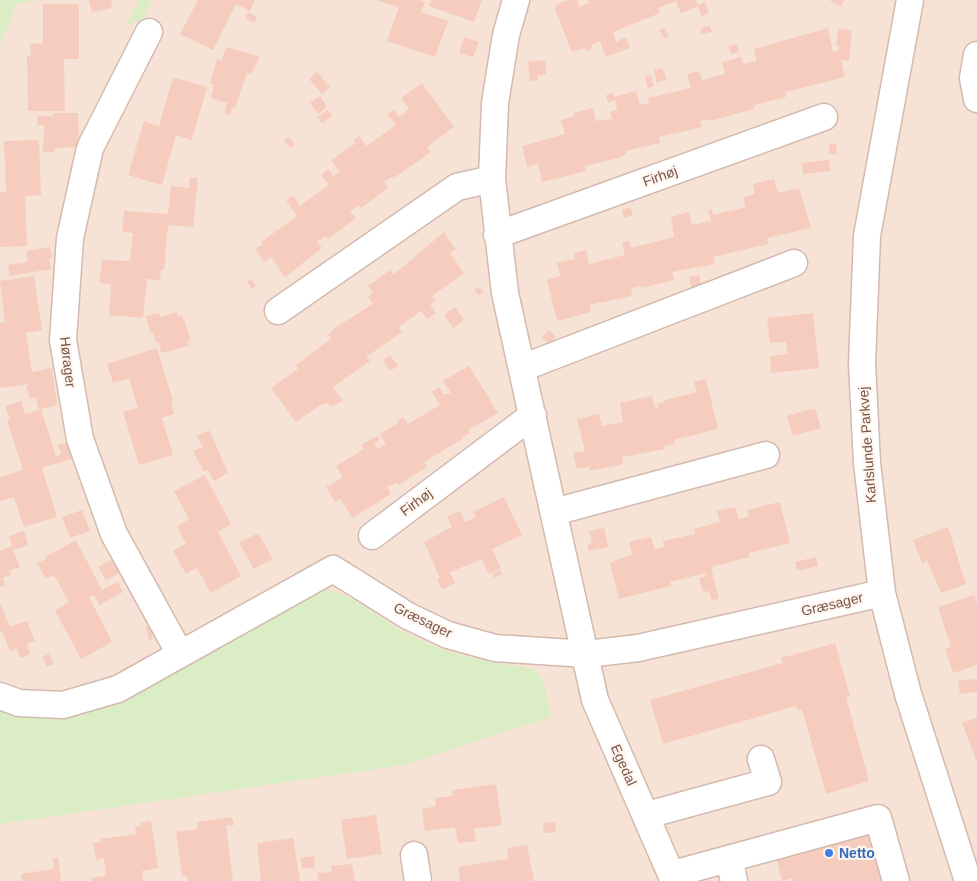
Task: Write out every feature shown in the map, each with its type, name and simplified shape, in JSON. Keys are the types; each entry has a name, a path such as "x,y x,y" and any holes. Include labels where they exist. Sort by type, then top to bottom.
{"street":[{"path":"516,0 506,35 495,103 492,179 497,235 505,293 587,654"},
{"name":"Karlslunde Parkvej","path":"910,0 867,236 863,374 867,463 882,593 908,694 968,881"},
{"name":"Hørager","path":"149,32 90,148 70,238 63,340 80,439 111,525 180,654"},
{"path":"977,55 973,78 977,99"},
{"name":"Firhøj","path":"497,235 824,117"},
{"path":"278,311 457,187 492,179"},
{"path":"522,368 794,263"},
{"name":"Firhøj","path":"372,536 533,415"},
{"path":"554,512 766,455"},
{"name":"Græsager","path":"0,696 18,703 63,704 118,690 333,569 408,616 448,635 495,648 587,654 638,648 882,593"},
{"name":"Egedal","path":"587,654 595,700 674,877 731,870 878,818 896,881"},
{"path":"646,815 768,782 761,759"},
{"path":"414,855 418,881"}],"shaded area":[{"path":"0,0 977,0 977,881 0,881"}],"green space":[{"path":"0,0 35,0 16,4 0,45"},
{"path":"139,0 152,0 143,19 126,26"},
{"path":"326,590 349,597 402,631 442,649 472,658 535,669 544,682 551,717 403,765 0,824 0,710 36,714 307,595"}],"building":[{"path":"89,0 111,0 112,8 92,12"},
{"path":"198,0 255,0 250,11 236,4 213,50 180,34"},
{"path":"376,0 418,0 425,2 421,12 448,21 435,57 387,41 399,7"},
{"path":"431,0 482,0 474,22 429,6"},
{"path":"568,0 577,0 579,7 589,3 588,0 696,0 698,5 705,2 709,13 702,16 698,6 681,13 676,1 658,8 660,13 613,32 619,52 606,56 600,41 591,45 593,49 586,51 585,48 572,52 555,9 557,4"},
{"path":"829,0 844,0 841,6"},
{"path":"43,4 79,4 79,59 64,59 65,111 28,111 27,56 31,56 30,44 43,43"},
{"path":"248,12 257,17 254,23 245,18"},
{"path":"710,26 712,32 702,34 700,28"},
{"path":"665,28 669,37 664,39 660,30"},
{"path":"828,28 833,52 838,51 839,46 836,46 838,29 852,30 849,61 841,60 845,77 785,92 786,97 754,105 754,109 710,121 709,119 700,121 702,127 659,137 660,143 626,151 627,154 618,158 585,166 586,171 542,182 538,164 527,167 522,146 565,134 561,120 574,116 573,113 593,108 596,121 612,119 610,112 617,110 615,100 608,102 606,95 613,93 614,97 636,91 640,105 649,103 648,98 691,88 687,74 699,71 702,80 725,74 722,62 741,57 743,64 757,61 754,49"},
{"path":"464,37 479,42 473,57 459,53"},
{"path":"626,37 630,48 620,52 616,42"},
{"path":"737,44 739,52 731,54 729,46"},
{"path":"226,47 260,57 251,74 247,73 235,108 232,107 230,115 224,113 227,103 211,98 214,85 210,84 217,59 221,61"},
{"path":"545,60 546,74 537,75 538,80 530,81 528,62"},
{"path":"662,68 667,79 657,83 654,70"},
{"path":"317,72 330,87 322,94 309,79"},
{"path":"651,75 654,86 648,88 645,76"},
{"path":"173,77 207,87 192,140 176,135 162,185 128,175 144,121 159,126"},
{"path":"422,83 454,127 427,147 431,152 394,178 393,176 384,182 388,188 361,208 359,205 350,212 356,218 328,239 326,236 317,242 322,248 285,277 271,257 264,262 255,249 263,244 261,242 297,216 286,200 293,196 300,206 329,185 321,175 328,169 333,176 340,172 331,160 356,143 353,140 359,136 367,146 396,125 387,114 394,109 399,117 409,109 401,98"},
{"path":"320,96 327,107 318,114 310,103"},
{"path":"328,110 332,116 322,123 317,117"},
{"path":"54,113 78,113 79,147 54,148 55,152 43,152 44,125 37,125 37,116 53,116"},
{"path":"289,137 295,144 290,148 284,141"},
{"path":"39,140 41,195 25,196 27,246 0,247 0,192 6,192 4,141"},
{"path":"830,143 837,144 836,155 828,154"},
{"path":"829,160 830,171 803,174 802,163"},
{"path":"190,178 198,178 193,227 168,225 164,270 161,270 160,280 147,279 143,318 109,315 111,284 99,283 102,260 130,261 133,233 122,232 124,211 168,214 171,186 189,188"},
{"path":"774,179 778,193 799,188 811,228 767,238 768,244 713,257 715,264 672,272 674,280 641,288 641,286 631,288 632,296 589,305 591,312 557,321 547,280 560,276 557,263 575,259 574,253 586,250 589,264 625,255 622,243 629,241 631,248 674,237 671,217 689,212 692,225 711,221 708,210 712,209 713,215 746,207 743,197 755,194 753,184"},
{"path":"630,207 633,215 624,218 622,210"},
{"path":"444,232 456,249 450,253 464,273 432,296 435,300 430,304 436,313 427,319 421,311 399,327 402,332 366,357 370,361 333,387 343,401 330,407 327,402 324,405 323,403 296,422 271,388 298,369 296,365 331,339 328,335 336,327 373,304 368,297 373,293 368,286 390,270 393,274 403,267"},
{"path":"50,247 52,258 49,259 51,269 10,276 8,265 28,262 26,251"},
{"path":"699,275 702,290 692,293 689,277"},
{"path":"34,276 42,330 26,333 32,372 52,368 57,405 41,409 56,456 61,454 58,445 67,443 72,459 42,468 57,517 24,527 14,497 0,501 0,477 23,470 7,421 10,420 5,406 21,401 25,414 39,410 36,397 30,399 26,387 29,384 0,388 0,323 5,322 0,281"},
{"path":"251,279 256,286 252,289 247,282"},
{"path":"477,287 483,290 480,295 474,292"},
{"path":"455,307 464,320 453,328 444,315"},
{"path":"177,312 178,316 182,315 191,340 187,341 188,346 161,353 159,342 156,343 153,332 150,333 146,316 159,313 160,317"},
{"path":"813,313 819,368 771,373 770,356 788,354 786,342 770,343 767,318"},
{"path":"549,330 556,337 549,344 542,338"},
{"path":"157,348 173,401 171,402 174,414 162,418 173,455 139,465 123,412 138,408 129,378 113,383 107,364"},
{"path":"390,355 398,366 390,371 383,360"},
{"path":"469,366 498,413 468,430 470,433 462,439 424,462 427,467 398,485 396,482 387,487 391,494 352,518 341,499 335,502 326,487 343,477 336,466 364,449 361,445 377,436 380,440 374,443 378,449 386,444 380,434 399,422 398,420 403,417 408,424 440,405 432,392 439,387 443,394 451,393 443,381"},
{"path":"706,379 718,429 674,440 675,444 664,446 665,449 622,457 623,464 590,471 589,467 577,469 573,453 585,451 577,419 599,414 602,426 623,422 620,403 652,396 655,409 658,409 657,404 665,402 665,400 697,392 694,382"},
{"path":"815,408 821,428 793,436 787,416"},
{"path":"209,430 228,473 214,481 208,470 204,472 193,451 203,447 197,436"},
{"path":"205,475 231,524 218,532 241,576 211,593 197,568 186,574 173,551 186,544 177,526 189,519 174,491"},
{"path":"504,497 522,535 492,549 501,568 489,574 482,559 448,573 451,574 455,583 442,589 437,580 440,578 424,542 452,527 447,516 460,511 465,522 476,517 473,512"},
{"path":"780,502 790,543 749,553 750,557 711,567 719,599 712,600 709,591 703,592 699,578 706,576 705,573 670,582 671,586 619,599 610,563 632,554 629,542 651,537 655,550 664,547 663,541 695,534 694,529 720,522 717,511 735,507 739,519 749,516 747,510"},
{"path":"82,510 90,531 70,538 62,517"},
{"path":"948,527 966,584 941,593 927,561 922,563 913,540"},
{"path":"604,528 608,547 589,551 587,544 592,543 589,531"},
{"path":"24,531 28,545 13,550 20,567 9,571 11,575 3,578 5,585 0,587 0,551 12,546 9,536"},
{"path":"258,533 273,559 254,569 239,543"},
{"path":"76,540 102,590 118,582 123,592 99,605 94,595 89,597 112,642 81,659 55,610 69,602 54,575 46,579 37,563"},
{"path":"816,557 818,566 797,571 795,562"},
{"path":"113,559 121,572 106,580 98,567"},
{"path":"500,570 502,574 495,578 492,574"},
{"path":"974,595 977,604 977,665 953,673 945,649 951,647 938,607"},
{"path":"0,603 10,627 27,621 35,641 27,644 30,654 20,658 17,649 10,651 2,631 0,632"},
{"path":"150,626 153,639 149,640 146,627"},
{"path":"835,643 850,696 846,697 869,781 826,794 802,709 798,711 796,706 663,744 650,700 783,663 781,658"},
{"path":"49,654 54,664 47,667 42,657"},
{"path":"977,679 977,692 960,694 958,681"},
{"path":"977,717 977,762 962,723"},
{"path":"496,784 502,825 474,829 476,841 458,843 455,827 425,831 422,809 436,806 435,798 453,796 452,790"},
{"path":"376,815 382,854 347,859 341,820"},
{"path":"232,817 234,825 226,826 233,881 188,881 187,875 182,876 176,832 198,829 197,822"},
{"path":"151,821 158,868 142,871 143,881 92,881 91,878 106,876 104,858 96,860 93,843 101,842 101,839 136,834 135,827 141,826 141,823"},
{"path":"555,822 556,832 544,833 543,823"},
{"name":"Netto","path":"867,829 881,881 792,881 792,878 782,881 776,857"},
{"path":"293,838 300,881 261,881 257,843"},
{"path":"527,845 534,881 460,881 458,867 508,859 507,848"},
{"path":"314,856 315,867 302,869 300,858"},
{"path":"58,858 61,881 22,881 21,874 54,869 53,859"},
{"path":"352,864 355,881 318,881 317,873 332,872 331,866"}],"place":[{"name":"Netto","path":"829,853"}]}
